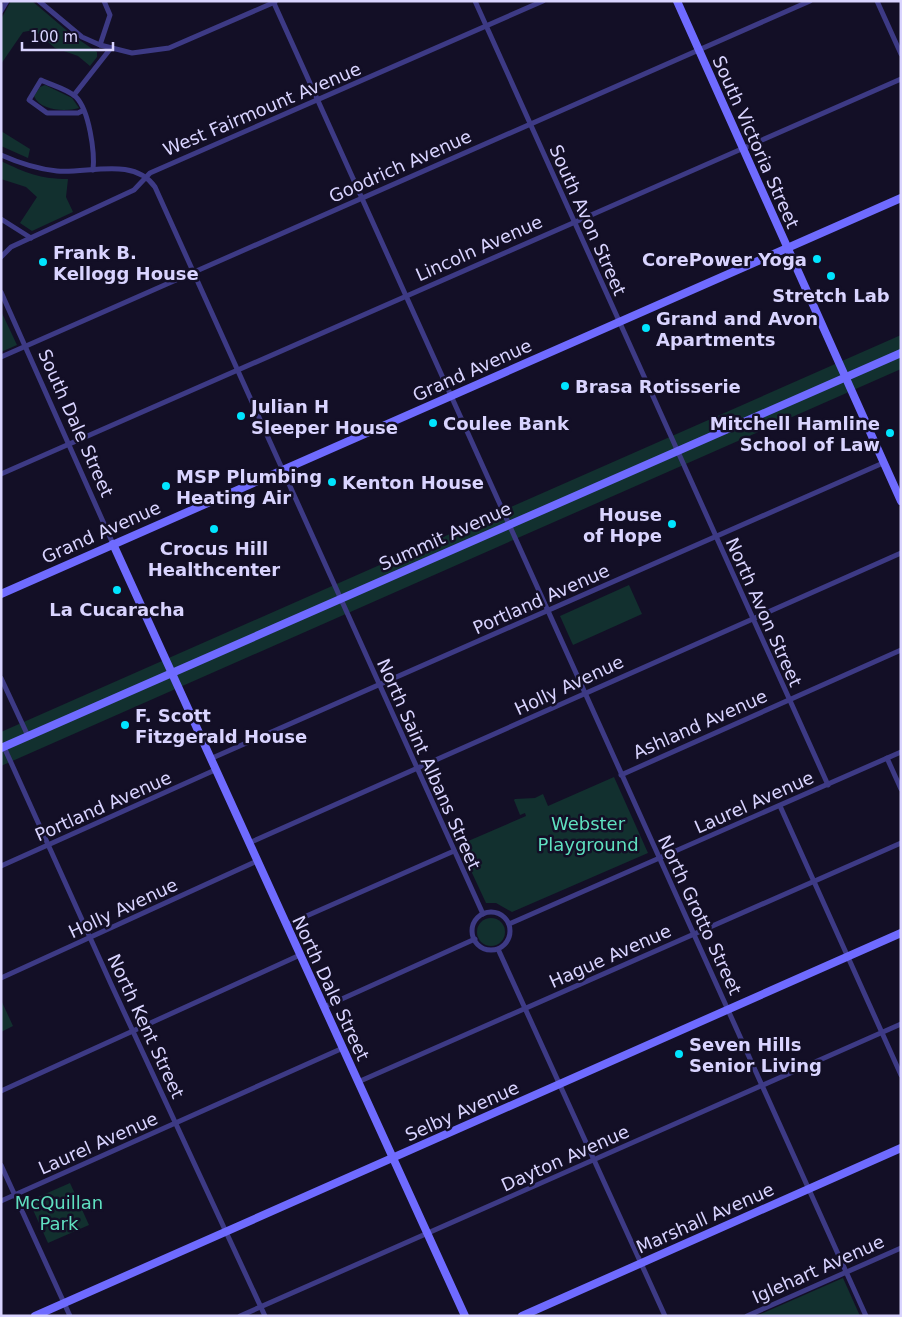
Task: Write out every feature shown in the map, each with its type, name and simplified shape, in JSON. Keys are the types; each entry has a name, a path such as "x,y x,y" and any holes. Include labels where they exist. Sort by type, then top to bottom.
{"street":[{"path":"1,11 7,1"},
{"path":"39,1 82,37 100,45 132,53 169,48 274,2"},
{"path":"100,45 110,15 104,1"},
{"name":"South Avon Street","path":"475,1 676,450"},
{"name":"West Fairmount Avenue","path":"1,257 11,247 134,190 150,173 543,1"},
{"name":"South Victoria Street","path":"677,1 901,501"},
{"name":"Goodrich Avenue","path":"1,357 810,1"},
{"path":"877,1 901,54"},
{"name":"North Grotto Street","path":"274,2 547,612 866,1316"},
{"path":"74,95 111,48"},
{"name":"Lincoln Avenue","path":"1,474 901,79"},
{"path":"84,110 78,113 46,113 29,100 41,80 74,95 84,110 94,159 93,170"},
{"path":"3,156 32,167 59,171 127,170 145,177"},
{"name":"North Saint Albans Street","path":"145,177 155,187 339,599 483,914"},
{"name":"Grand Avenue","path":"1,594 901,198"},
{"path":"1,219 31,238"},
{"name":"South Dale Street","path":"2,294 171,672"},
{"name":"Summit Avenue","path":"3,748 171,672 901,353"},
{"name":"North Avon Street","path":"676,450 828,785"},
{"name":"Portland Avenue","path":"210,759 883,463"},
{"name":"Holly Avenue","path":"248,843 901,553"},
{"name":"Ashland Avenue","path":"621,775 901,650"},
{"name":"North Dale Street","path":"171,672 465,1316"},
{"path":"1,678 28,736"},
{"name":"North Kent Street","path":"3,748 265,1316"},
{"name":"Laurel Avenue","path":"509,924 901,752"},
{"path":"887,758 901,789"},
{"name":"Portland Avenue","path":"1,866 215,770"},
{"path":"780,806 901,1075"},
{"name":"Hague Avenue","path":"358,1082 901,843"},
{"path":"286,925 454,851"},
{"name":"Holly Avenue","path":"1,978 256,861"},
{"path":"495,913 506,919 509,924 509,938 498,949 486,949 475,939 473,926 476,920 483,914 495,913"},
{"name":"Selby Avenue","path":"35,1316 901,933"},
{"path":"324,1007 475,939"},
{"path":"498,949 665,1316"},
{"path":"1,1091 300,955"},
{"name":"Dayton Avenue","path":"240,1316 901,1024"},
{"name":"Laurel Avenue","path":"1,1201 342,1048"},
{"name":"Marshall Avenue","path":"522,1316 901,1148"},
{"path":"1,1165 70,1316"},
{"name":"Iglehart Avenue","path":"747,1316 901,1248"}],"green space":[{"path":"11,1 32,1 72,35 97,52 97,57 90,66 78,56 55,48 34,30 23,32 1,64 1,19"},
{"path":"45,85 72,98 79,108 61,110 42,105 34,96 40,87"},
{"path":"1,131 30,149 28,158 1,146"},
{"path":"1,161 33,174 49,178 68,179 66,197 73,212 32,231 20,223 37,197 26,187 1,179"},
{"path":"1,311 17,345 1,352"},
{"path":"901,335 901,369 1,766 1,732"},
{"path":"629,585 642,614 573,645 560,616"},
{"name":"Webster Playground","path":"614,777 648,853 512,912 496,903 486,903 459,845 526,816 525,813 520,815 515,799 535,798 543,794 548,806"},
{"path":"491,918 501,922 505,932 501,942 491,946 481,942 477,932 481,922"},
{"path":"1,1000 13,1026 1,1032"},
{"name":"McQuillan Park","path":"70,1183 89,1225 48,1243 29,1201"},
{"path":"843,1278 860,1316 756,1316"}],"place":[{"name":"CorePower Yoga","path":"817,259"},
{"name":"Frank B. Kellogg House","path":"43,262"},
{"name":"Stretch Lab","path":"831,276"},
{"name":"Grand and Avon Apartments","path":"646,328"},
{"name":"Brasa Rotisserie","path":"565,386"},
{"name":"Julian H Sleeper House","path":"241,416"},
{"name":"Coulee Bank","path":"433,423"},
{"name":"Mitchell Hamline School of Law","path":"890,433"},
{"name":"Kenton House","path":"332,482"},
{"name":"MSP Plumbing Heating Air","path":"166,486"},
{"name":"House of Hope","path":"672,524"},
{"name":"Crocus Hill Healthcenter","path":"214,529"},
{"name":"La Cucaracha","path":"117,590"},
{"name":"F. Scott Fitzgerald House","path":"125,725"},
{"name":"Seven Hills Senior Living","path":"679,1054"}]}
